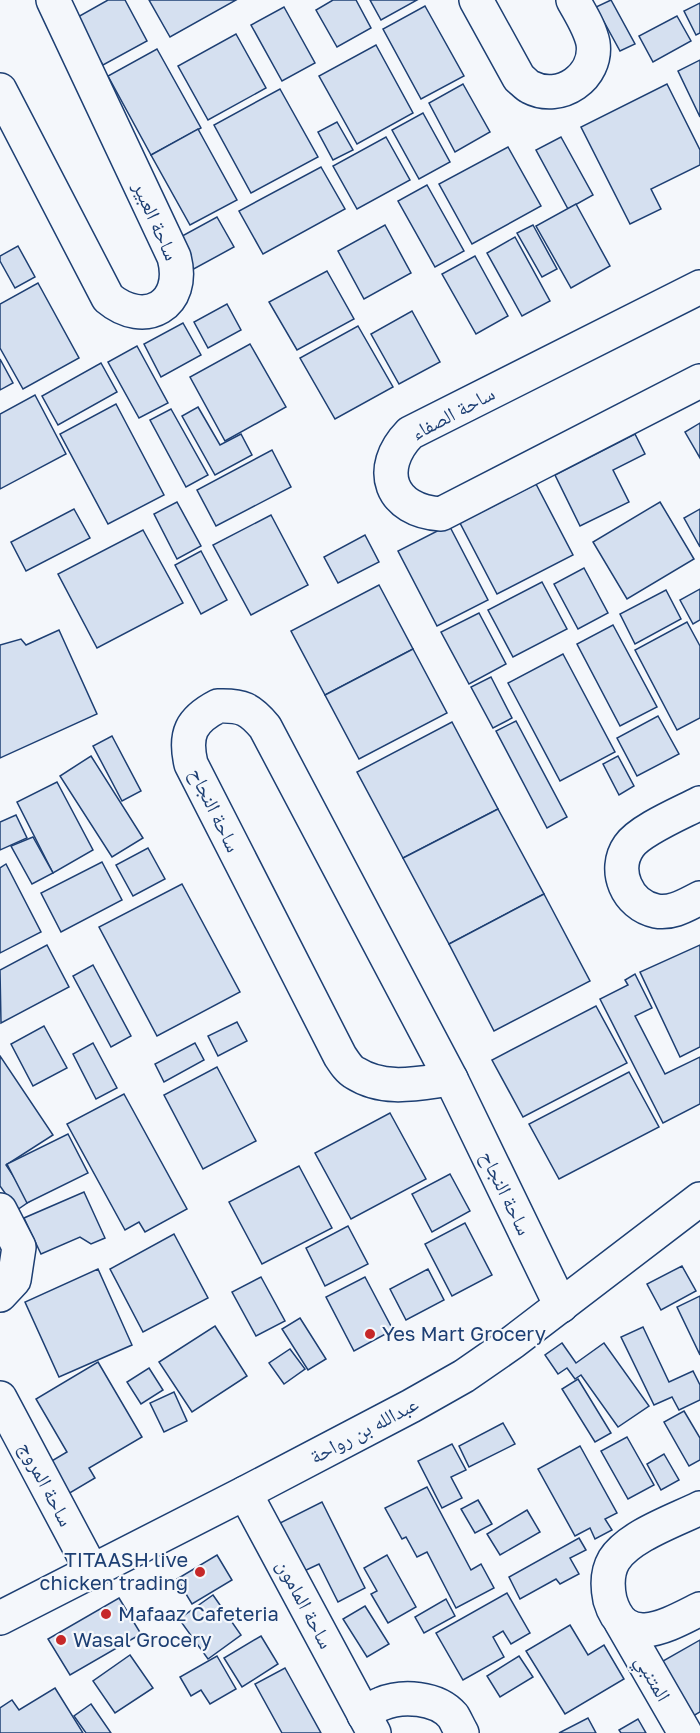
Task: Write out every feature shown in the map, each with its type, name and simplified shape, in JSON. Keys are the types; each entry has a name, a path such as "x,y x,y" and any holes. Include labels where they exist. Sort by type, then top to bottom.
{"street":[{"name":"ساحة العبير","path":"0,90 108,298 121,308 136,313 153,311 166,303 176,289 178,273 174,257 53,0"},
{"path":"476,0 519,78 530,87 556,92 569,88 580,80 588,70 593,57 593,43 589,30 573,0"},
{"name":"ساحة الصفاء","path":"700,288 410,433 398,445 391,461 391,477 397,493 409,506 424,513 441,514 700,381"},
{"name":"ساحة النجاح","path":"451,1079 399,1086 376,1083 353,1072 340,1056 191,764 187,746 191,729 202,714 219,706 237,706 254,713 266,727 451,1079 561,1306"},
{"path":"700,803 637,836 622,859 625,886 632,897 643,906 656,911 669,911 700,898"},
{"name":"عبدالله بن رواحة","path":"0,1618 245,1493 464,1376 561,1306 700,1198"},
{"path":"0,1210 19,1247 14,1280 0,1295"},
{"name":"ساحة المروج","path":"0,1398 92,1571"},
{"name":"ساحة المامون","path":"245,1493 369,1724"},
{"name":"المتنبي","path":"685,1733 613,1608 608,1592 608,1574 614,1559 637,1540 700,1508"},
{"path":"621,1622 631,1629 657,1629 700,1610"},
{"name":"ساحة المامون","path":"369,1724 380,1704 399,1699 418,1699 436,1704 452,1715 462,1733"}],"building":[{"path":"108,0 125,0 147,41 103,65 76,18"},
{"path":"149,0 236,0 170,37"},
{"path":"333,0 356,0 371,28 337,47 316,10"},
{"path":"370,0 417,0 381,20"},
{"path":"611,0 635,44 620,51 596,7"},
{"path":"700,3 700,33 696,35 684,11"},
{"path":"425,6 464,76 421,99 383,29"},
{"path":"284,7 315,63 282,81 251,25"},
{"path":"677,16 691,41 653,62 639,36"},
{"path":"236,34 266,88 208,120 178,66"},
{"path":"376,45 413,113 357,144 319,76"},
{"path":"157,49 201,128 151,155 108,76"},
{"path":"700,60 700,117 678,71"},
{"path":"463,84 490,132 455,152 429,103"},
{"path":"667,84 700,150 700,165 651,189 661,209 630,224 581,127"},
{"path":"280,89 318,157 251,193 214,125"},
{"path":"423,113 450,162 419,179 392,130"},
{"path":"337,122 353,150 333,160 318,132"},
{"path":"198,129 237,200 190,225 151,155"},
{"path":"386,137 410,180 357,209 333,166"},
{"path":"561,137 593,195 568,209 536,150"},
{"path":"508,147 541,206 472,244 439,184"},
{"path":"321,167 345,209 263,254 239,211"},
{"path":"427,185 464,251 435,267 398,201"},
{"path":"576,204 610,266 571,288 536,226"},
{"path":"217,217 234,247 190,271 173,241"},
{"path":"385,225 411,273 364,299 338,251"},
{"path":"533,225 557,269 542,277 517,233"},
{"path":"515,237 550,301 522,316 487,253"},
{"path":"18,246 35,277 15,288 0,261 0,256"},
{"path":"475,256 508,316 476,334 442,274"},
{"path":"327,271 354,319 297,350 269,302"},
{"path":"38,283 79,358 23,389 0,348 0,304"},
{"path":"227,304 241,330 208,348 194,322"},
{"path":"412,311 440,362 399,384 371,334"},
{"path":"183,323 201,355 161,377 144,344"},
{"path":"358,326 393,387 335,419 300,358"},
{"path":"250,344 286,407 225,441 190,377"},
{"path":"137,346 168,403 139,418 108,362"},
{"path":"0,359 13,383 0,390"},
{"path":"101,363 117,392 58,425 42,396"},
{"path":"35,395 66,454 0,489 0,414"},
{"path":"116,404 164,495 108,524 60,434"},
{"path":"198,407 220,445 241,434 252,455 215,475 182,416"},
{"path":"171,409 208,475 186,487 150,420"},
{"path":"700,423 700,458 685,432"},
{"path":"635,434 645,454 613,470 629,502 580,526 555,475"},
{"path":"272,450 291,487 216,526 197,490"},
{"path":"536,484 573,555 497,594 460,523"},
{"path":"177,502 201,546 177,559 154,514"},
{"path":"660,502 694,559 627,599 593,542"},
{"path":"74,509 90,538 26,571 11,542"},
{"path":"700,509 700,547 684,518"},
{"path":"271,515 308,585 251,615 213,545"},
{"path":"449,525 488,600 437,626 398,551"},
{"path":"143,530 183,603 97,648 58,574"},
{"path":"365,535 379,562 338,583 324,557"},
{"path":"201,551 227,600 201,614 175,565"},
{"path":"584,568 608,613 578,629 554,584"},
{"path":"542,582 567,629 513,657 488,610"},
{"path":"379,585 413,649 325,695 291,631"},
{"path":"700,589 700,620 693,624 680,600"},
{"path":"666,590 681,619 635,644 620,614"},
{"path":"479,613 506,664 469,684 441,632"},
{"path":"687,622 700,646 700,718 677,730 635,650"},
{"path":"613,625 657,707 620,726 577,644"},
{"path":"59,630 97,714 0,758 0,645 21,639 26,645"},
{"path":"413,649 447,713 359,759 325,695"},
{"path":"563,654 615,752 560,781 508,683"},
{"path":"491,677 512,718 493,728 471,687"},
{"path":"658,716 679,754 637,776 617,738"},
{"path":"516,721 567,817 547,828 496,731"},
{"path":"452,722 498,809 403,858 357,772"},
{"path":"112,736 141,791 122,801 93,746"},
{"path":"91,756 143,838 112,857 60,776"},
{"path":"618,756 634,786 619,795 603,764"},
{"path":"57,782 93,850 53,873 17,802"},
{"path":"498,809 544,894 449,944 403,858"},
{"path":"16,815 27,838 0,850 0,822"},
{"path":"33,837 53,873 32,884 11,846"},
{"path":"148,848 165,879 133,896 116,865"},
{"path":"102,862 122,900 61,932 41,893"},
{"path":"6,864 41,932 0,953 0,868"},
{"path":"182,884 240,992 157,1036 99,927"},
{"path":"544,894 590,981 494,1031 449,944"},
{"path":"47,945 69,987 1,1023 0,970"},
{"path":"700,945 700,1047 680,1057 640,972"},
{"path":"93,965 131,1036 111,1047 73,976"},
{"path":"635,974 652,1008 635,1016 665,1074 700,1057 700,1104 663,1123 600,999 628,985 625,980"},
{"path":"596,1006 627,1063 523,1117 492,1060"},
{"path":"237,1022 247,1041 218,1056 208,1036"},
{"path":"44,1026 67,1068 33,1086 11,1044"},
{"path":"93,1043 117,1088 96,1099 73,1054"},
{"path":"195,1043 204,1060 164,1082 155,1064"},
{"path":"0,1056 53,1135 6,1165 30,1201 17,1210 0,1186"},
{"path":"217,1067 256,1141 203,1169 164,1095"},
{"path":"629,1072 659,1127 559,1179 529,1124"},
{"path":"124,1094 187,1209 145,1232 139,1222 125,1230 67,1124"},
{"path":"390,1113 426,1179 351,1219 315,1153"},
{"path":"68,1134 88,1173 27,1203 7,1164"},
{"path":"299,1166 332,1228 262,1264 229,1202"},
{"path":"450,1174 470,1211 432,1232 412,1194"},
{"path":"84,1192 105,1238 91,1244 80,1237 41,1254 24,1218"},
{"path":"465,1223 492,1275 452,1296 425,1244"},
{"path":"348,1226 368,1264 325,1286 306,1248"},
{"path":"174,1234 208,1298 143,1332 110,1269"},
{"path":"682,1266 696,1291 661,1310 647,1284"},
{"path":"98,1269 132,1345 59,1377 25,1302"},
{"path":"428,1269 444,1300 406,1320 390,1289"},
{"path":"261,1277 285,1321 256,1336 232,1292"},
{"path":"365,1277 393,1330 354,1351 326,1297"},
{"path":"700,1296 700,1355 677,1307"},
{"path":"300,1318 326,1359 308,1370 282,1329"},
{"path":"215,1326 247,1376 192,1412 159,1362"},
{"path":"643,1327 669,1382 693,1371 700,1385 700,1400 679,1410 672,1397 654,1405 621,1337"},
{"path":"562,1343 576,1363 604,1343 649,1406 618,1427 581,1375 575,1379 567,1368 558,1374 545,1355"},
{"path":"290,1349 305,1369 284,1384 269,1363"},
{"path":"98,1362 142,1437 89,1468 95,1478 68,1494 50,1462 67,1452 36,1399"},
{"path":"149,1368 163,1390 141,1404 127,1382"},
{"path":"578,1379 611,1433 595,1442 562,1389"},
{"path":"174,1392 187,1421 164,1432 150,1403"},
{"path":"684,1411 700,1438 700,1460 689,1466 664,1422"},
{"path":"503,1423 515,1444 469,1467 459,1446"},
{"path":"627,1437 654,1485 628,1499 601,1451"},
{"path":"452,1444 466,1470 451,1477 462,1498 442,1508 418,1461"},
{"path":"580,1446 617,1513 605,1519 612,1530 595,1539 590,1528 575,1536 538,1469"},
{"path":"664,1454 679,1480 661,1490 647,1464"},
{"path":"427,1487 471,1570 481,1564 494,1588 456,1608 427,1552 417,1557 406,1537 402,1539 385,1508"},
{"path":"478,1500 492,1524 475,1533 461,1509"},
{"path":"322,1502 365,1588 338,1602 319,1564 300,1573 276,1525"},
{"path":"527,1510 540,1532 500,1555 487,1534"},
{"path":"579,1538 586,1550 570,1558 579,1574 560,1584 556,1579 520,1599 509,1577"},
{"path":"217,1555 232,1580 192,1604 177,1579"},
{"path":"387,1555 416,1607 388,1623 371,1594 377,1591 364,1568"},
{"path":"507,1593 530,1633 511,1644 503,1631 493,1637 504,1657 463,1680 436,1633"},
{"path":"213,1595 241,1635 208,1659 179,1619"},
{"path":"119,1598 141,1634 70,1675 48,1639"},
{"path":"446,1599 455,1616 424,1633 415,1617"},
{"path":"365,1606 389,1644 367,1657 343,1619"},
{"path":"570,1625 588,1655 604,1645 624,1679 565,1714 526,1651"},
{"path":"261,1636 278,1664 242,1687 224,1658"},
{"path":"700,1640 700,1712 688,1719 656,1665"},
{"path":"130,1655 153,1688 115,1713 93,1681"},
{"path":"217,1656 236,1689 210,1704 201,1690 191,1696 180,1677"},
{"path":"519,1656 533,1677 500,1697 487,1676"},
{"path":"285,1668 321,1733 282,1733 255,1684"},
{"path":"55,1688 83,1733 0,1733 0,1708 12,1700 19,1710"},
{"path":"91,1704 111,1733 86,1733 74,1716"},
{"path":"588,1718 596,1733 559,1733"},
{"path":"638,1719 646,1733 621,1733 619,1730"}],"place":[{"name":"Yes Mart Grocery","path":"370,1334"},
{"name":"TITAASH live chicken trading","path":"200,1572"},
{"name":"Mafaaz Cafeteria","path":"106,1614"},
{"name":"Wasal Grocery","path":"61,1640"}]}
